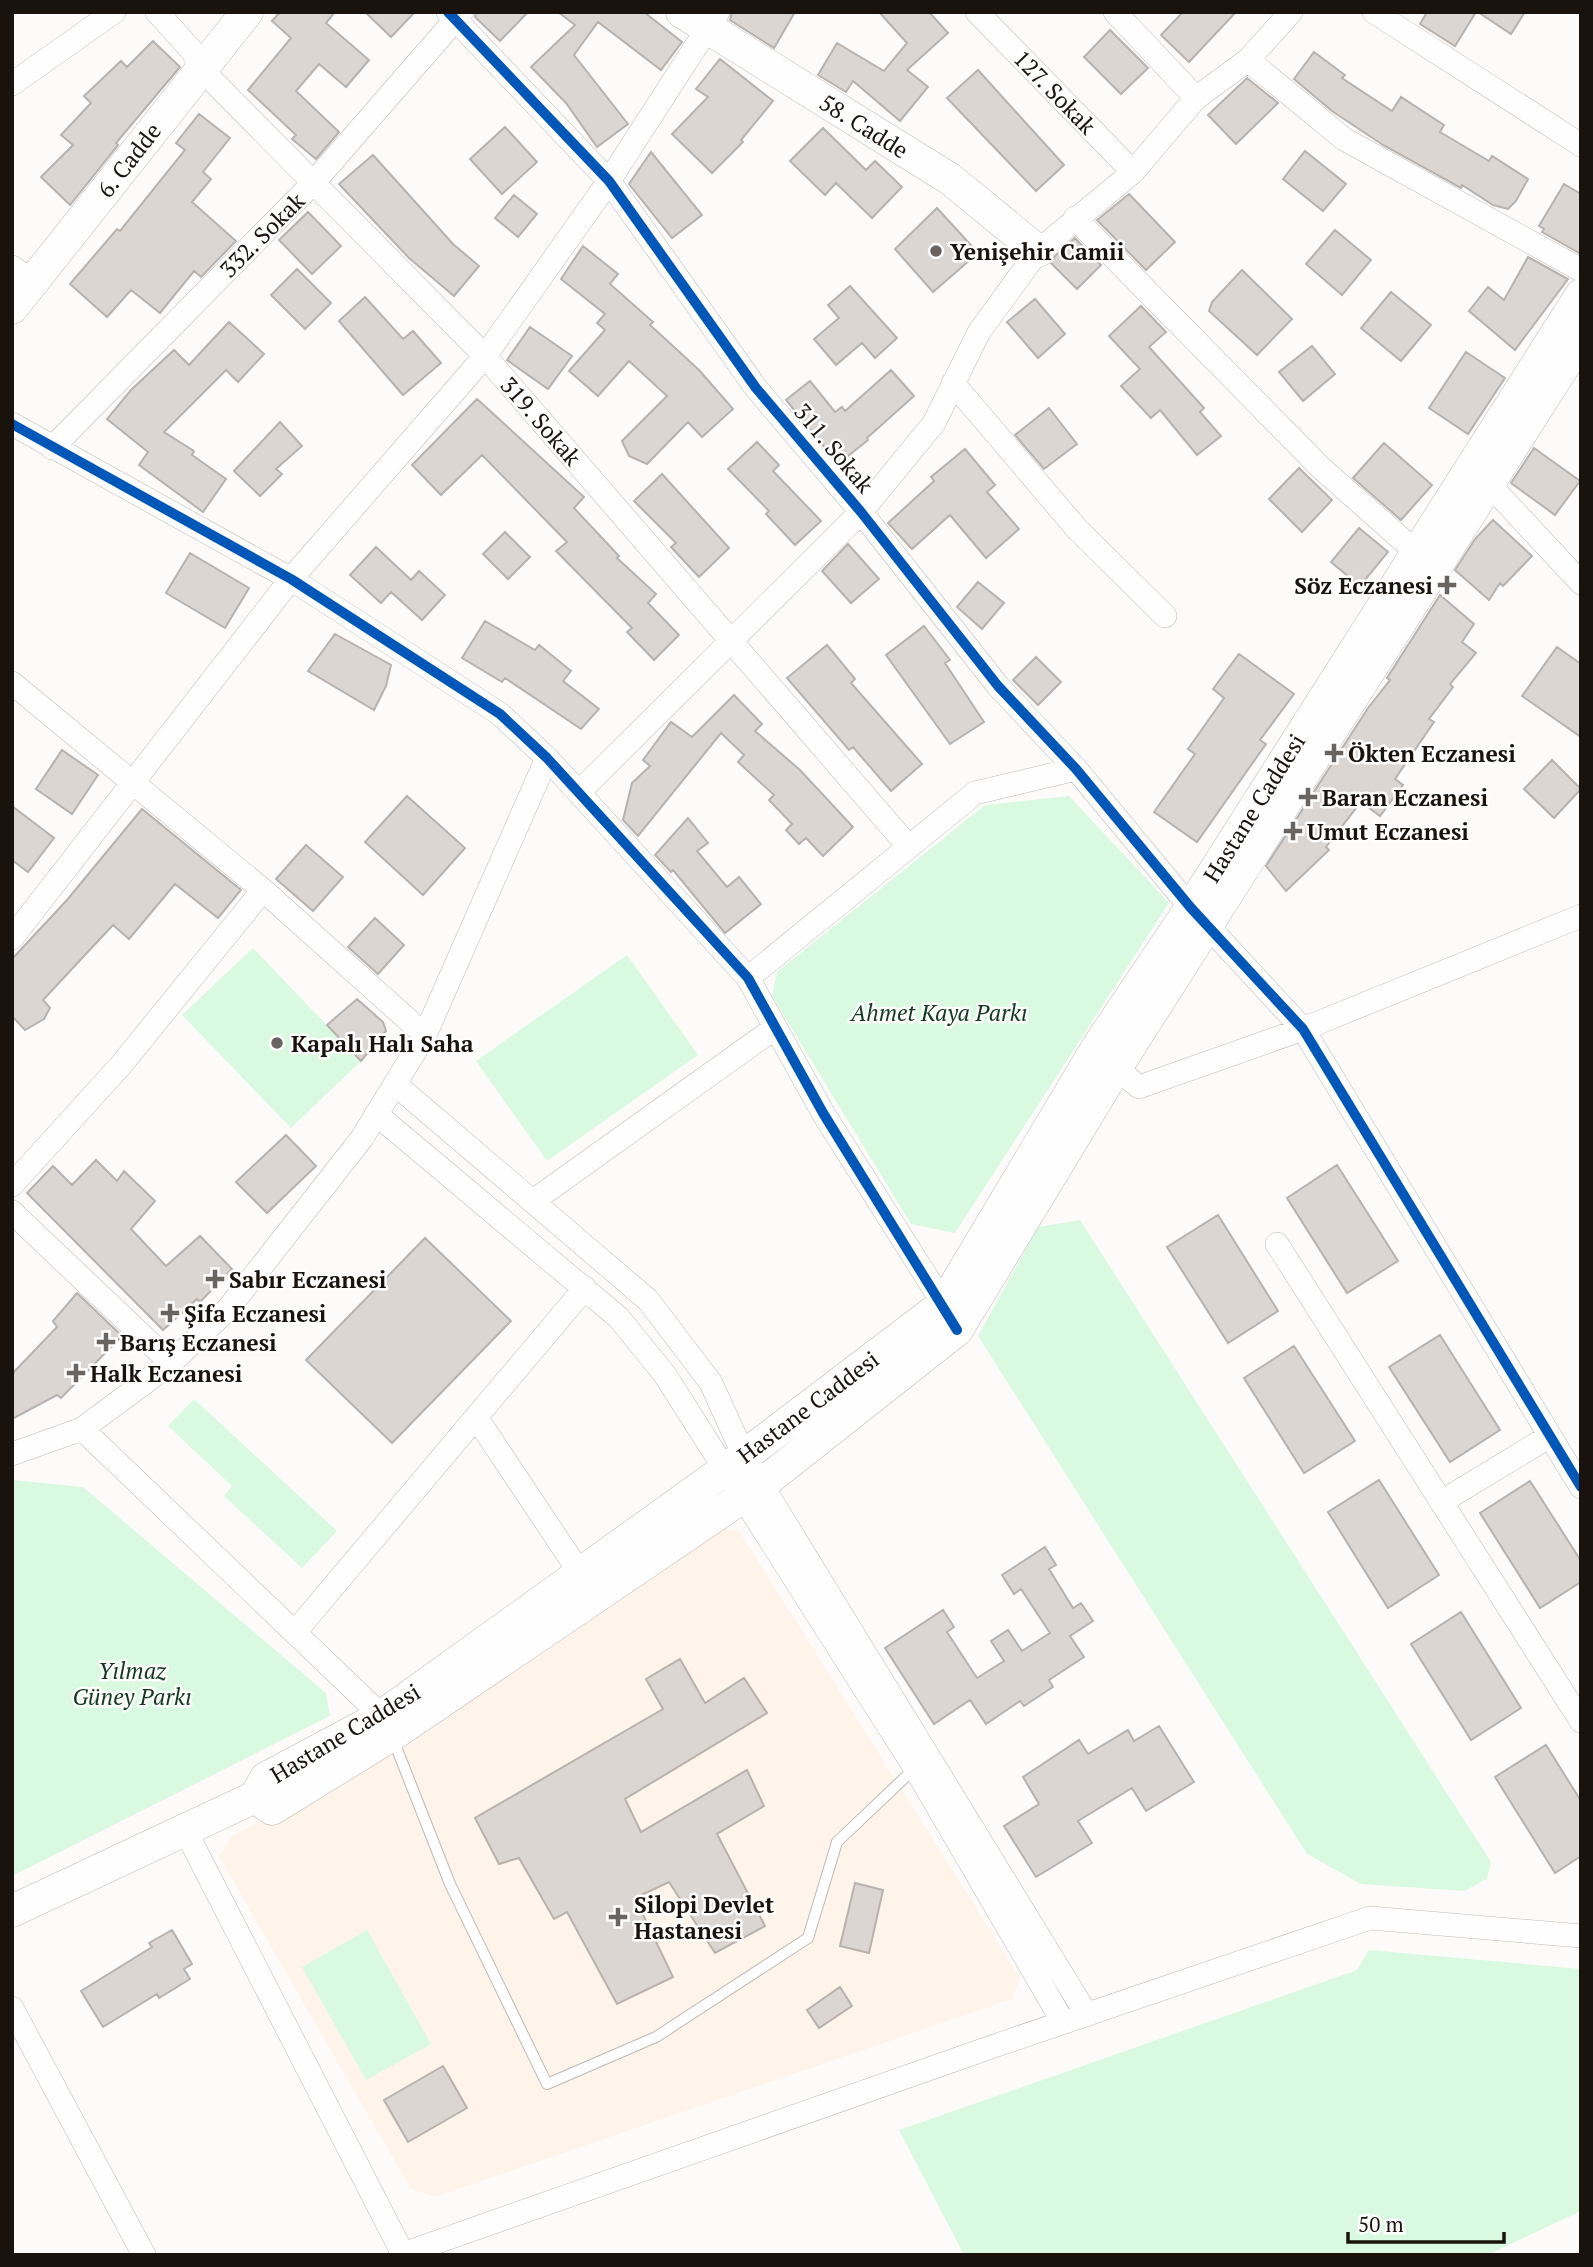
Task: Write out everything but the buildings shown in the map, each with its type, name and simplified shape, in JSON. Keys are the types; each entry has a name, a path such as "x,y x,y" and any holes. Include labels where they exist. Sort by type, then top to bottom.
{"main road":[{"name":"6. Cadde","path":"12,308 23,274 247,12"},
{"name":"58. Cadde","path":"702,18 950,179 1038,251"},
{"name":"Hastane Caddesi","path":"1200,917 1416,552 1581,295"},
{"name":"Hastane Caddesi","path":"387,1725 752,1490 951,1317 1108,1056 1489,484 1581,339"},
{"name":"Hastane Caddesi","path":"185,1830 255,1797 272,1809 387,1725 580,1573 735,1462 951,1317"},
{"path":"12,1911 185,1830"}],"street":[{"path":"12,84 114,12"},
{"name":"319. Sokak","path":"157,12 193,52 201,69 315,181 485,356 909,847"},
{"name":"127. Sokak","path":"977,12 1133,172"},
{"path":"1115,12 1196,98"},
{"path":"579,792 861,512 934,423 979,332 1038,251 1133,172 1196,98 1248,61 1291,12"},
{"path":"1374,12 1581,145"},
{"name":"332. Sokak","path":"52,448 315,181 455,14"},
{"name":"311. Sokak","path":"455,14 609,181 756,388 861,512 998,686 1076,769 1200,917 1303,1029 1581,1487"},
{"path":"12,938 291,579 485,356 609,181 702,18"},
{"path":"1248,61 1344,139 1581,270"},
{"path":"1075,218 1320,467 1416,552"},
{"path":"953,383 1077,529 1166,616"},
{"path":"12,424 291,579 500,714 547,758 748,978 823,1113 951,1317"},
{"path":"1489,484 1581,583"},
{"path":"12,683 263,890 425,1035"},
{"path":"12,1454 82,1429 171,1363 228,1309 362,1138 425,1035 547,758"},
{"path":"748,978 975,793 1076,769"},
{"path":"12,1185 121,1065 263,890"},
{"path":"1108,1056 1139,1087 1303,1029 1581,916"},
{"path":"533,1201 775,1028"},
{"path":"395,1084 648,1300 710,1383 735,1462"},
{"path":"376,1114 619,1318 735,1462 921,1760 1087,2015"},
{"path":"12,1212 171,1363"},
{"path":"1277,1244 1581,1721"},
{"path":"295,1632 585,1288"},
{"path":"476,1417 580,1573"},
{"path":"82,1429 295,1632 387,1725"},
{"path":"1441,1502 1550,1436"},
{"path":"921,1760 1063,2022"},
{"path":"185,1830 401,2254 1063,2022 1370,1918 1581,1936"},
{"path":"12,2008 144,2255"}],"lane":[{"path":"387,1725 450,1884 547,2084 656,2037 808,1938 837,1842 921,1760"}],"shaded area":[{"name":"Silopi Devlet Hastanesi","path":"719,1527 739,1531 1020,1978 1012,1999 435,2197 411,2189 219,1856 233,1835 407,1746"}],"green space":[{"name":"Ahmet Kaya Parkı","path":"1069,796 1169,903 955,1233 911,1224 772,996 777,972 985,805"},
{"name":"Kapalı Halı Saha","path":"253,948 361,1061 291,1128 182,1015"},
{"path":"627,955 698,1055 547,1161 476,1061"},
{"path":"1080,1220 1491,1862 1487,1879 1464,1891 1361,1884 1307,1854 978,1336 1038,1227"},
{"path":"194,1399 337,1531 302,1568 224,1496 232,1486 168,1426"},
{"name":"Yılmaz Güney Parkı","path":"12,1480 83,1487 326,1693 330,1716 12,1876"},
{"path":"367,1930 431,2044 366,2080 302,1967"},
{"path":"1369,1950 1581,1969 1581,2211 1487,2255 964,2255 899,2130 1357,1970"}],"cycle path":[{"path":"448,12 609,181 756,388 861,512 998,686 1076,769 1191,908 1303,1029 1581,1487"},
{"path":"12,424 291,579 500,714 547,758 748,978 823,1113 957,1330"}],"place":[{"name":"Yenişehir Camii","path":"936,251"},
{"name":"Söz Eczanesi","path":"1447,585"},
{"name":"Ökten Eczanesi","path":"1334,753"},
{"name":"Baran Eczanesi","path":"1308,797"},
{"name":"Umut Eczanesi","path":"1293,831"},
{"name":"Kapalı Halı Saha","path":"277,1043"},
{"name":"Sabır Eczanesi","path":"215,1279"},
{"name":"Şifa Eczanesi","path":"170,1313"},
{"name":"Barış Eczanesi","path":"106,1342"},
{"name":"Halk Eczanesi","path":"76,1373"},
{"name":"Silopi Devlet Hastanesi","path":"618,1917"}]}
